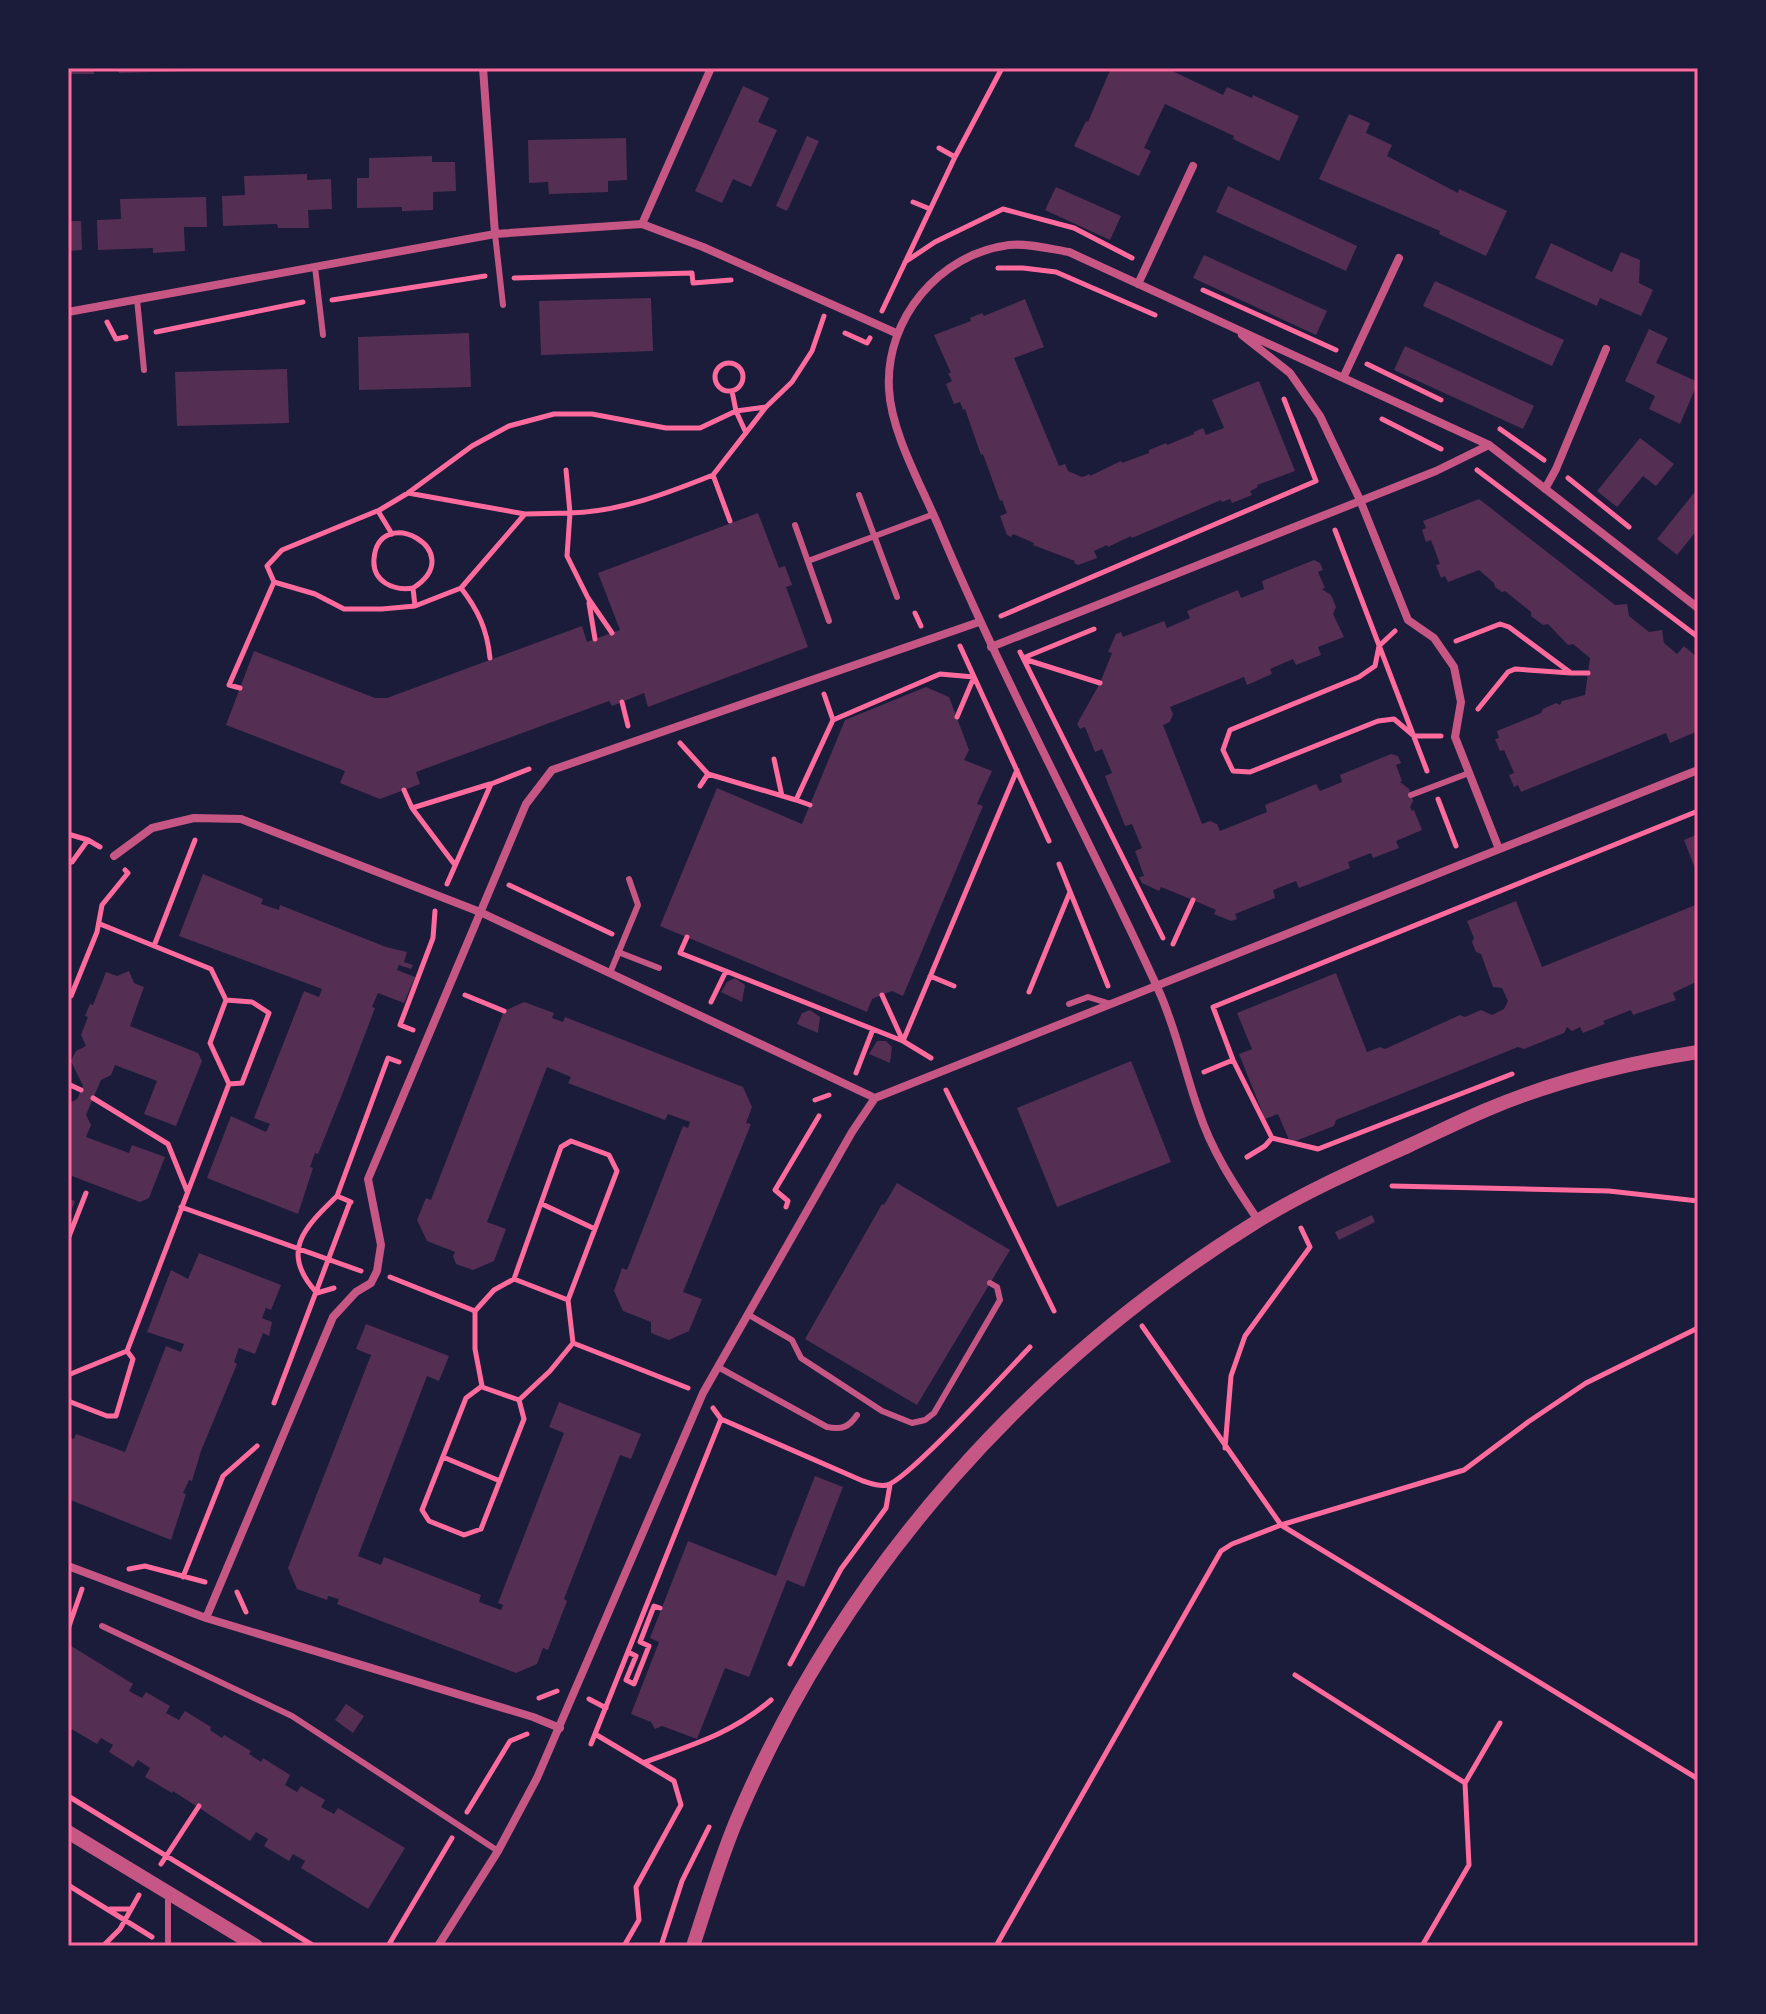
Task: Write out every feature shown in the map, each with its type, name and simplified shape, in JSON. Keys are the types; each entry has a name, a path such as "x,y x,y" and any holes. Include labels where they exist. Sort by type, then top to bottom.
{"street":[{"path":"483,68 495,234"},
{"path":"642,224 711,68"},
{"path":"1138,284 1193,166"},
{"path":"68,312 495,234 642,224 703,247 896,333"},
{"path":"1258,1220 1225,1172 1198,1112 1173,1021 979,622 897,427 889,391 889,367 896,333 913,301 935,279 985,250 1012,245 1069,252 1489,445 1698,608"},
{"path":"1343,378 1399,258"},
{"path":"1230,327 1290,373 1320,416 1360,500 1408,620 1434,638 1454,667 1461,702 1455,737 1499,849"},
{"path":"1545,489 1606,349"},
{"path":"991,647 1462,459 1489,445"},
{"path":"206,1618 333,1317 356,1292 371,1283 377,1271 381,1245 368,1179 526,804 552,770 979,622"},
{"path":"438,1946 523,1807 560,1728 703,1393 852,1132 875,1098 1698,770"},
{"path":"114,856 152,828 194,818 241,819 480,912 875,1098"},
{"path":"693,1946 740,1813 834,1635 908,1529 981,1446 1058,1371 1139,1303 1258,1220 1321,1185 1487,1109 1560,1084 1669,1056 1698,1052"},
{"path":"68,1566 206,1618 533,1717 560,1728"},
{"path":"68,1832 256,1946"}],"lane":[{"path":"495,234 503,305"},
{"path":"315,267 323,335"},
{"path":"137,299 144,370"},
{"path":"859,495 897,597"},
{"path":"808,561 934,514"},
{"path":"795,525 829,621"},
{"path":"1411,795 1469,773"},
{"path":"610,973 638,905 629,879"},
{"path":"618,952 659,968"},
{"path":"1069,1004 1088,997 1111,1004"},
{"path":"749,1315 792,1340 801,1358 882,1411 912,1423 925,1420 934,1413 1000,1300 997,1287 990,1283"},
{"path":"718,1367 827,1427 839,1430 851,1424 857,1415"},
{"path":"102,1626 292,1716 498,1851"},
{"path":"168,1893 168,1946"}],"path":[{"path":"809,317 867,343 955,157 1002,68"},
{"path":"939,148 955,157"},
{"path":"913,202 930,209"},
{"path":"988,268 1056,272 1156,315"},
{"path":"582,276 692,273 693,283 730,280 743,286"},
{"path":"408,493 525,514 588,512 664,495 713,475 766,407 792,382 805,361 829,304"},
{"path":"723,363 734,363 742,371 742,381 732,391 725,391 716,384 715,372 723,363"},
{"path":"732,391 736,411 746,433"},
{"path":"1001,616 1316,481 1282,393"},
{"path":"240,688 229,685 274,582 267,566 282,550 378,511 472,446 509,426 554,414 592,414 666,428 700,428 736,411 766,407"},
{"path":"1370,413 1462,459 1698,637"},
{"path":"566,470 570,513 567,556 588,598 612,633"},
{"path":"713,475 730,521"},
{"path":"378,511 392,534"},
{"path":"274,582 315,594 344,609 415,606 461,588 525,514"},
{"path":"1334,528 1456,846"},
{"path":"392,534 414,534 424,541 429,550 429,573 413,588 402,590 391,587 376,571 376,549 392,534"},
{"path":"413,588 415,606"},
{"path":"461,588 477,609 487,636 490,658"},
{"path":"588,598 595,639"},
{"path":"995,605 1163,938"},
{"path":"915,613 921,626"},
{"path":"1408,620 1379,646 1375,666 1367,671 1230,730 1223,750 1233,771 1250,772 1378,721 1394,719 1414,736 1455,737 1508,672 1522,668 1588,673"},
{"path":"1441,648 1500,624 1509,627 1571,673"},
{"path":"953,631 1049,841"},
{"path":"1023,658 1100,683"},
{"path":"796,800 833,720 940,674 974,677"},
{"path":"957,717 974,677"},
{"path":"818,678 833,720"},
{"path":"667,730 708,774 810,805"},
{"path":"774,759 782,796"},
{"path":"903,1041 1017,770"},
{"path":"700,786 708,774"},
{"path":"412,808 491,784"},
{"path":"404,790 412,808 455,865"},
{"path":"1272,1138 1233,1060 1213,1007 1698,811"},
{"path":"68,834 88,840 72,862 68,862"},
{"path":"154,946 195,840"},
{"path":"68,997 100,924 102,905 128,873 114,856"},
{"path":"1059,864 1110,990"},
{"path":"494,878 623,940"},
{"path":"1063,893 1070,891"},
{"path":"1029,992 1070,891"},
{"path":"1173,944 1193,900"},
{"path":"68,1375 127,1351 229,1084 210,1043 226,1000 211,969 100,924"},
{"path":"687,937 680,953 903,1041 934,1062"},
{"path":"930,976 954,986"},
{"path":"465,995 504,1011"},
{"path":"882,995 903,1041"},
{"path":"226,1000 252,1002 269,1013 242,1083 229,1084"},
{"path":"1189,1078 1233,1060"},
{"path":"68,1084 81,1090"},
{"path":"946,1090 1054,1311"},
{"path":"93,1098 168,1144 187,1191"},
{"path":"482,1386 475,1349 475,1311 494,1290 514,1279 561,1147 571,1141 609,1155 617,1171 568,1300 573,1343 550,1371 519,1400"},
{"path":"1247,1157 1265,1146"},
{"path":"1392,1186 1609,1191 1698,1201"},
{"path":"68,1239 86,1193"},
{"path":"317,1293 304,1279 299,1263 298,1247 303,1233 337,1196 350,1202 373,1204"},
{"path":"350,1202 354,1213"},
{"path":"274,1404 350,1202"},
{"path":"541,1204 595,1229"},
{"path":"181,1207 329,1258 361,1274 365,1261"},
{"path":"1225,1448 1231,1376 1245,1336 1310,1247 1301,1228"},
{"path":"377,1271 475,1311"},
{"path":"514,1279 568,1300"},
{"path":"317,1293 339,1287"},
{"path":"1141,1326 1281,1525 1698,1779"},
{"path":"996,1946 1221,1551 1281,1525 1464,1470 1586,1383 1698,1328"},
{"path":"573,1343 703,1393 721,1419 863,1481 882,1486 890,1485 916,1464 1030,1347"},
{"path":"68,1401 107,1416 116,1416 133,1359 127,1351"},
{"path":"482,1386 519,1400"},
{"path":"482,1386 466,1398 422,1510 429,1521 464,1535 481,1529 524,1419 519,1400"},
{"path":"628,1652 636,1656 626,1680 634,1684 649,1646 640,1642 721,1419"},
{"path":"183,1577 223,1476 257,1446 263,1432"},
{"path":"443,1457 500,1481"},
{"path":"120,1571 145,1566 236,1590 248,1616"},
{"path":"68,1629 87,1573"},
{"path":"591,1744 628,1652 654,1605"},
{"path":"1295,1675 1465,1783"},
{"path":"388,1946 510,1741 527,1735 539,1698 524,1694"},
{"path":"644,1763 722,1734 754,1715 771,1699"},
{"path":"1422,1946 1469,1865 1465,1783 1500,1723"},
{"path":"595,1734 674,1781 681,1805 636,1887 639,1920 624,1946"},
{"path":"68,1796 314,1946"},
{"path":"167,1855 199,1806"},
{"path":"68,1885 156,1939"},
{"path":"103,1946 120,1929 129,1909 109,1909"}],"building":[{"path":"68,68 94,68 94,74 68,74"},
{"path":"119,68 191,68 191,71 119,73"},
{"path":"1111,68 1166,68 1223,95 1227,87 1299,116 1279,161 1165,104 1144,148 1151,151 1139,176 1074,146"},
{"path":"743,86 769,98 758,122 777,130 751,187 733,179 722,203 695,191"},
{"path":"1349,114 1370,123 1366,133 1392,145 1387,156 1458,193 1459,189 1507,211 1486,256 1439,234 1440,231 1319,179"},
{"path":"807,136 819,141 787,211 776,206"},
{"path":"626,138 627,180 608,181 608,192 549,194 548,182 529,183 528,140"},
{"path":"432,156 432,162 455,162 456,191 433,192 433,210 357,208 357,178 369,178 369,158"},
{"path":"307,174 307,180 331,179 332,209 308,210 309,228 278,228 277,224 223,226 222,196 245,195 244,176"},
{"path":"1228,186 1357,246 1346,271 1216,212"},
{"path":"1056,187 1121,216 1110,240 1045,210"},
{"path":"206,197 207,227 184,227 185,251 153,253 153,248 98,250 97,220 121,219 120,199"},
{"path":"68,221 81,221 82,250 68,251"},
{"path":"1551,243 1612,272 1621,252 1640,260 1639,283 1653,290 1641,316 1600,298 1597,306 1535,278"},
{"path":"1204,255 1327,311 1316,335 1193,278"},
{"path":"1435,281 1564,340 1552,366 1423,306"},
{"path":"651,298 653,351 541,355 539,301"},
{"path":"1025,299 1044,347 1014,358 1059,466 1065,464 1068,471 1082,477 1090,476 1203,428 1206,435 1224,428 1212,400 1259,381 1295,471 1257,485 1250,491 1252,495 1232,503 1230,499 1221,500 1132,538 1107,545 1094,551 1097,558 1078,565 1013,534 1011,537 1007,535 1000,516 1007,513 965,409 960,402 954,404 946,384 952,381 948,373 951,373 934,335 971,321 970,318 982,313 984,316"},
{"path":"1649,329 1668,338 1656,363 1698,382 1680,424 1649,409 1655,396 1625,381"},
{"path":"469,333 471,387 359,390 358,337"},
{"path":"1405,346 1534,406 1523,429 1394,370"},
{"path":"287,369 289,423 177,426 175,372"},
{"path":"1640,438 1674,464 1656,486 1643,476 1617,507 1597,491"},
{"path":"1698,488 1698,529 1677,555 1657,539"},
{"path":"1479,499 1615,605 1627,604 1629,616 1649,632 1662,630 1664,643 1677,654 1684,646 1698,658 1698,731 1670,743 1666,733 1521,792 1518,785 1514,787 1509,775 1514,773 1504,750 1500,751 1495,739 1499,738 1497,731 1541,713 1556,703 1560,705 1562,701 1585,695 1590,658 1573,644 1568,645 1548,624 1543,625 1531,616 1531,612 1505,591 1495,587 1479,570 1448,582 1445,576 1441,578 1436,565 1440,564 1431,540 1426,542 1422,530 1426,528 1423,521"},
{"path":"758,513 779,568 785,566 792,585 786,587 808,647 648,707 644,693 612,706 609,701 416,772 420,784 380,799 340,783 345,771 226,725 254,651 375,698 387,698 582,626 587,642 620,630 598,573"},
{"path":"1314,560 1320,563 1323,570 1318,572 1325,588 1322,589 1331,595 1336,607 1333,614 1344,637 1318,647 1321,655 1296,665 1293,659 1270,669 1272,674 1247,685 1244,677 1170,707 1173,714 1170,722 1163,725 1202,824 1210,821 1217,824 1220,831 1267,812 1265,805 1316,784 1320,791 1342,782 1340,775 1391,754 1398,756 1401,763 1396,765 1400,782 1409,789 1413,801 1410,807 1422,830 1396,841 1399,848 1373,858 1371,853 1348,862 1350,868 1299,888 1296,881 1273,890 1275,898 1235,914 1237,919 1231,921 1193,900 1142,883 1139,877 1144,876 1135,851 1142,848 1132,824 1125,826 1105,776 1112,773 1102,749 1095,752 1085,727 1080,729 1077,724 1100,683 1116,634 1121,632 1123,637 1164,621 1167,628 1190,618 1187,611 1238,590 1241,598 1264,589 1262,581"},
{"path":"926,687 949,697 969,750 964,760 992,771 977,804 983,806 903,996 892,991 872,999 867,1012 660,926 717,788 802,824 845,720"},
{"path":"1698,834 1698,876 1684,840"},
{"path":"203,874 263,899 261,904 279,910 280,905 386,947 407,952 404,962 413,965 411,969 399,965 397,970 415,977 404,1003 378,993 343,1092 318,1154 315,1153 298,1214 207,1178 231,1116 266,1132 270,1124 254,1118 304,991 319,997 322,989 179,936"},
{"path":"1516,901 1542,967 1698,904 1698,981 1673,993 1676,1000 1633,1015 1631,1010 1583,1033 1580,1027 1572,1031 1567,1027 1564,1033 1524,1049 1518,1047 1336,1120 1334,1126 1293,1142 1289,1140 1278,1114 1265,1119 1239,1054 1252,1049 1237,1013 1336,973 1367,1052 1380,1047 1385,1049 1460,1015 1465,1017 1481,1010 1492,1015 1504,1009 1508,1001 1502,988 1493,987 1481,954 1476,952 1472,942 1474,938 1467,921"},
{"path":"129,971 134,983 144,987 130,1026 198,1053 202,1061 176,1126 144,1114 157,1081 115,1065 111,1075 101,1080 86,1115 91,1125 86,1137 129,1153 132,1145 165,1157 149,1198 140,1202 72,1176 68,1184 68,1104 77,1099 83,1086 71,1061 76,1051 86,1046 81,1035 88,1017 85,1016 90,1004 93,1005 106,972 117,976"},
{"path":"735,978 745,985 742,1002 721,992 727,982"},
{"path":"524,1002 554,1013 552,1018 563,1022 565,1017 743,1087 752,1107 746,1123 751,1124 683,1292 702,1299 689,1331 669,1340 651,1333 651,1322 623,1311 614,1291 622,1268 627,1270 683,1126 688,1128 690,1122 668,1114 665,1120 568,1083 571,1077 547,1067 487,1222 506,1229 494,1261 473,1270 456,1264 455,1252 427,1241 417,1220 426,1198 431,1200 504,1011"},
{"path":"810,1010 820,1017 818,1033 797,1024 802,1013"},
{"path":"877,1041 886,1041 892,1047 890,1063 869,1054"},
{"path":"1131,1061 1171,1162 1057,1207 1017,1108"},
{"path":"897,1183 1010,1250 917,1405 805,1339"},
{"path":"68,1199 75,1201 68,1219"},
{"path":"1372,1215 1375,1222 1339,1240 1335,1232"},
{"path":"199,1253 281,1285 271,1310 266,1308 262,1318 272,1322 269,1336 263,1333 255,1354 239,1348 234,1362 237,1364 192,1481 189,1480 183,1493 186,1494 171,1540 68,1499 68,1437 74,1439 76,1434 125,1452 166,1346 181,1352 184,1344 147,1332 171,1270 188,1279"},
{"path":"366,1324 449,1356 439,1381 427,1376 358,1556 381,1565 384,1557 481,1595 479,1602 501,1610 503,1605 498,1603 564,1433 549,1427 559,1402 641,1434 631,1459 620,1455 564,1599 567,1601 548,1650 543,1648 537,1664 516,1673 337,1604 339,1599 328,1596 327,1600 297,1589 288,1568 371,1355 356,1349"},
{"path":"815,1476 843,1487 804,1587 787,1580 749,1677 725,1668 697,1739 662,1726 655,1729 651,1722 631,1714 659,1642 650,1638 688,1541 776,1576"},
{"path":"68,1644 133,1684 129,1691 142,1698 146,1692 170,1706 166,1713 179,1720 185,1711 211,1727 210,1730 222,1738 224,1735 251,1751 249,1754 261,1762 263,1758 290,1775 285,1785 297,1792 301,1786 325,1800 321,1807 334,1814 338,1808 405,1848 368,1909 301,1868 305,1861 293,1854 289,1861 264,1846 268,1839 256,1832 250,1841 173,1791 145,1777 150,1768 138,1760 133,1767 109,1752 113,1745 101,1738 97,1744 68,1727"},
{"path":"346,1704 364,1716 353,1733 335,1720"}]}
